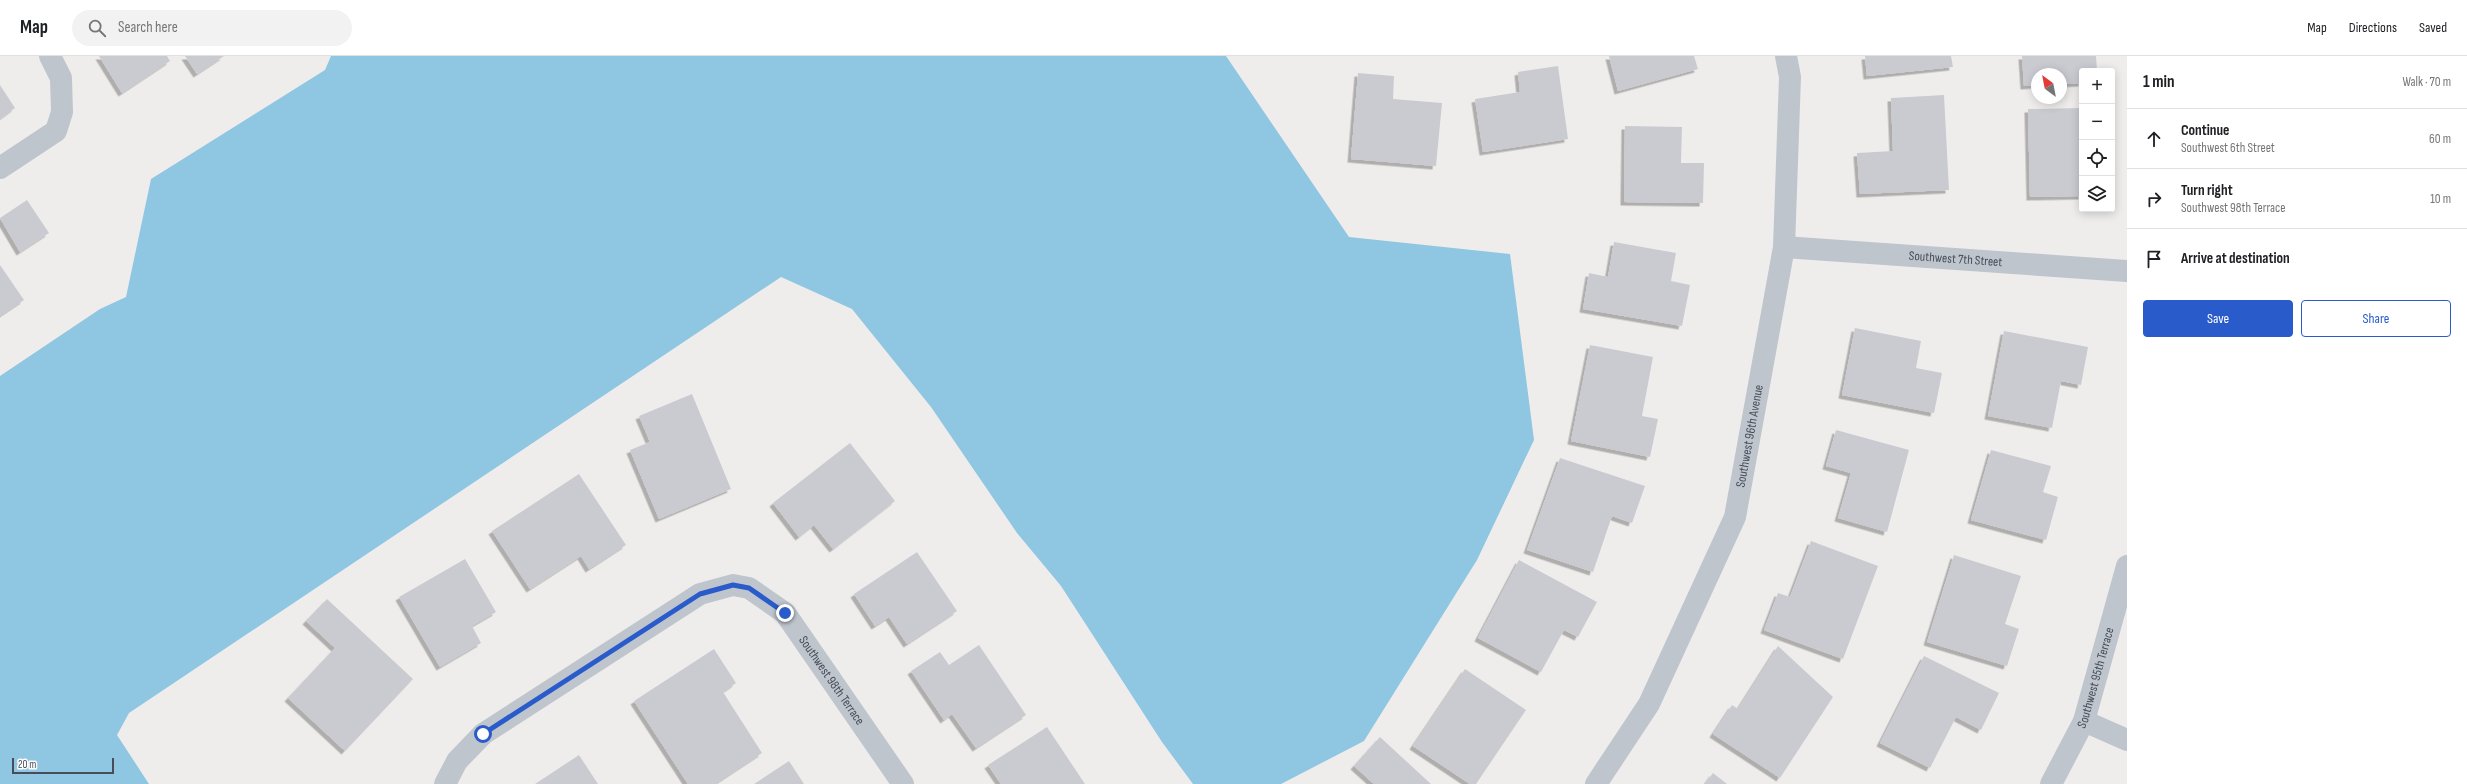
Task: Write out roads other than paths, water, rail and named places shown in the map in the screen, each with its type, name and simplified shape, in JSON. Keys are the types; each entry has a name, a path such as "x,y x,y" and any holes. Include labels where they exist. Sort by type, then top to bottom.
{"street":[{"path":"0,168 56,131 62,112 61,78 50,56"},
{"name":"Southwest 96th Avenue","path":"1596,784 1649,704 1735,517 1784,247 1790,77 1786,56"},
{"name":"Southwest 7th Street","path":"1784,247 2127,271"},
{"name":"Southwest 95th Terrace","path":"2051,784 2084,721 2127,566"},
{"name":"Southwest 98th Terrace","path":"445,784 457,761 483,734 700,594 733,585 749,588 785,613 903,784"},
{"path":"2084,721 2127,740"}],"water":[{"path":"331,56 1226,56 1349,237 1510,254 1534,440 1477,560 1364,741 1281,784 1193,784 1162,742 1061,586 1017,533 931,407 852,309 781,277 129,713 117,735 149,784 0,784 0,376 100,309 126,297 151,179 325,70"}]}
